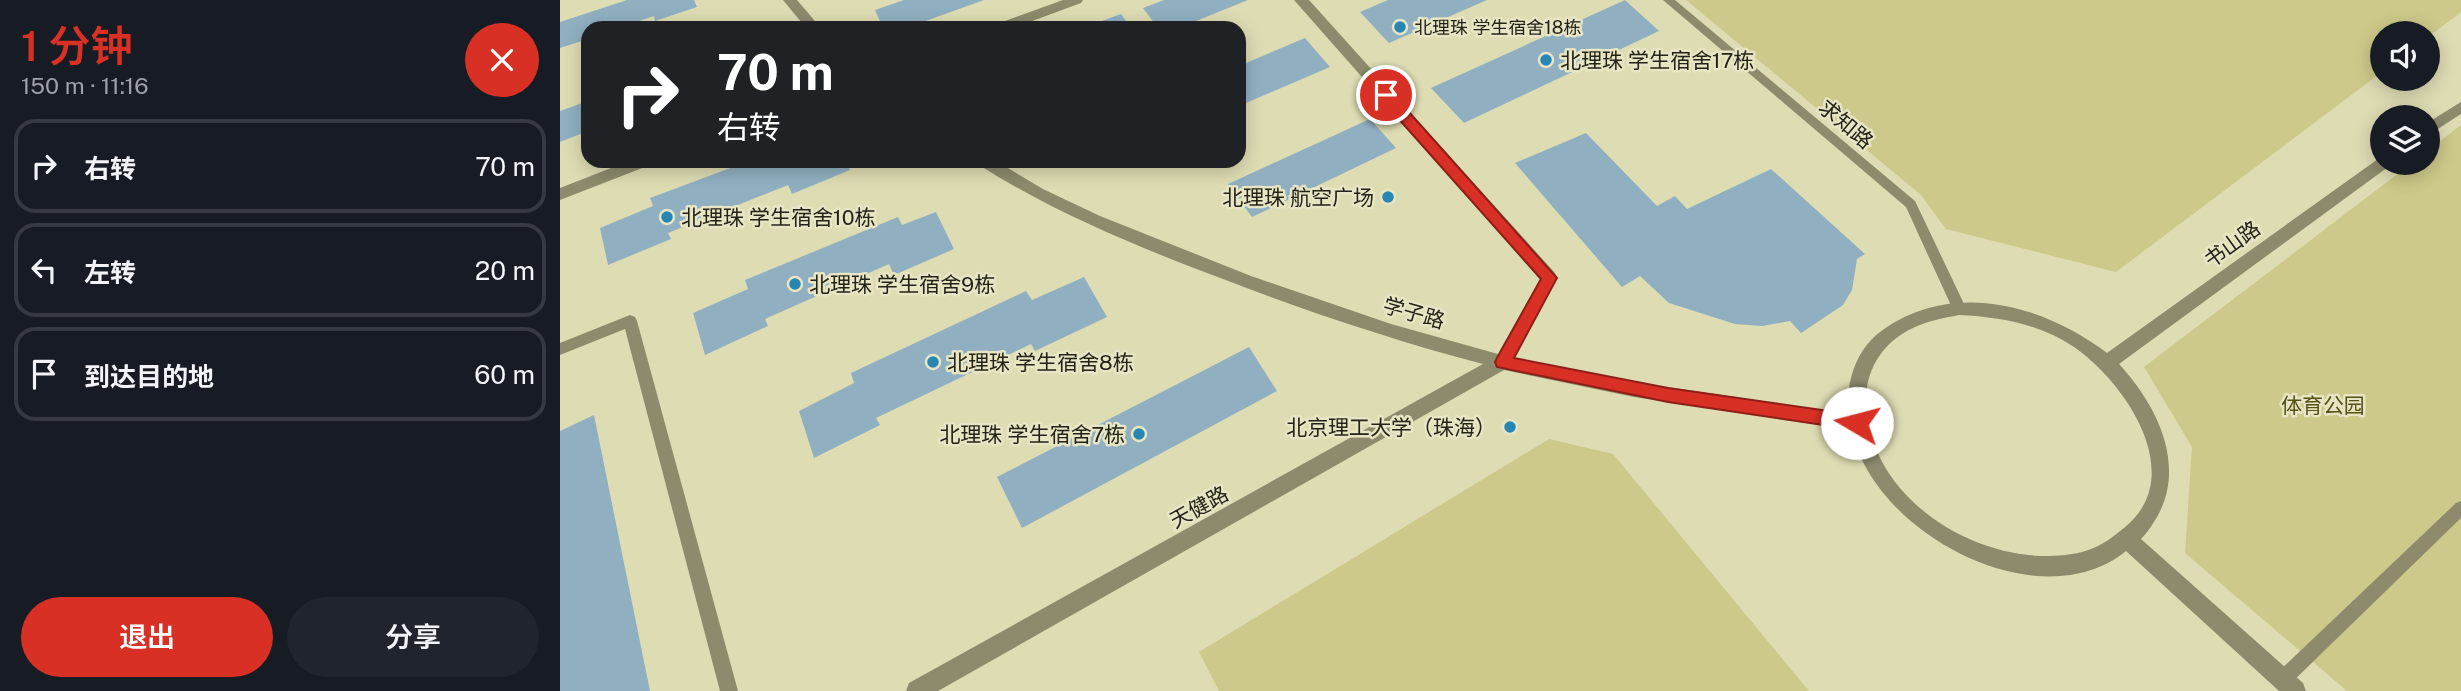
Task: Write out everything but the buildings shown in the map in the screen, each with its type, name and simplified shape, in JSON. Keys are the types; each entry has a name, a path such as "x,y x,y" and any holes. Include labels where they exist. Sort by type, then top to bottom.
{"street":[{"path":"790,0 808,21"},
{"path":"1018,21 1076,0"},
{"path":"1301,0 1549,278 1503,362"},
{"path":"2440,122 2461,107"},
{"path":"560,194 627,168"},
{"name":"学子路","path":"995,168 1018,184 1170,253 1306,304 1503,362 1668,395 1857,423"},
{"name":"书山路","path":"2107,363 2370,173"},
{"path":"1959,308 1989,309 2021,315 2052,326 2081,342 2107,363 2144,408 2155,433 2161,464 2158,492 2147,519 2128,540 2102,555 2071,564 2037,566 2001,560 1965,548 1932,529 1904,506 1889,488 1866,451 1857,423 1856,393 1864,365 1879,343 1901,325 1928,314 1959,308"},
{"name":"天健路","path":"917,691 1503,362"},
{"path":"2128,540 2288,685"}],"lane":[{"name":"求知路","path":"1668,0 1911,205 1959,308"},
{"path":"560,349 630,321 729,691"},
{"path":"2288,685 2461,508"}],"shaded area":[{"name":"北京理工大学（珠海）","path":"560,0 2461,0 2461,691 560,691"}],"green space":[{"path":"1686,0 2461,0 2461,12 2440,28 2440,21 2370,21 2370,81 2116,272 1946,229 1921,195"},
{"name":"体育公园","path":"2461,125 2461,691 2347,691 2185,553 2192,447 2144,367 2396,175 2440,175 2440,141"},
{"path":"1549,439 1613,454 1809,691 1219,691 1199,652"}],"place":[{"name":"北理珠 学生宿舍18栋","path":"1400,27"},
{"name":"北理珠 学生宿舍17栋","path":"1546,60"},
{"name":"北理珠 航空广场","path":"1388,197"},
{"name":"北理珠 学生宿舍10栋","path":"667,217"},
{"name":"北理珠 学生宿舍9栋","path":"795,284"},
{"name":"北理珠 学生宿舍8栋","path":"933,362"},
{"name":"北京理工大学（珠海）","path":"1510,427"},
{"name":"北理珠 学生宿舍7栋","path":"1139,434"}],"route":[{"path":"1386,95 1549,278 1503,362 1668,395 1857,423"}]}
